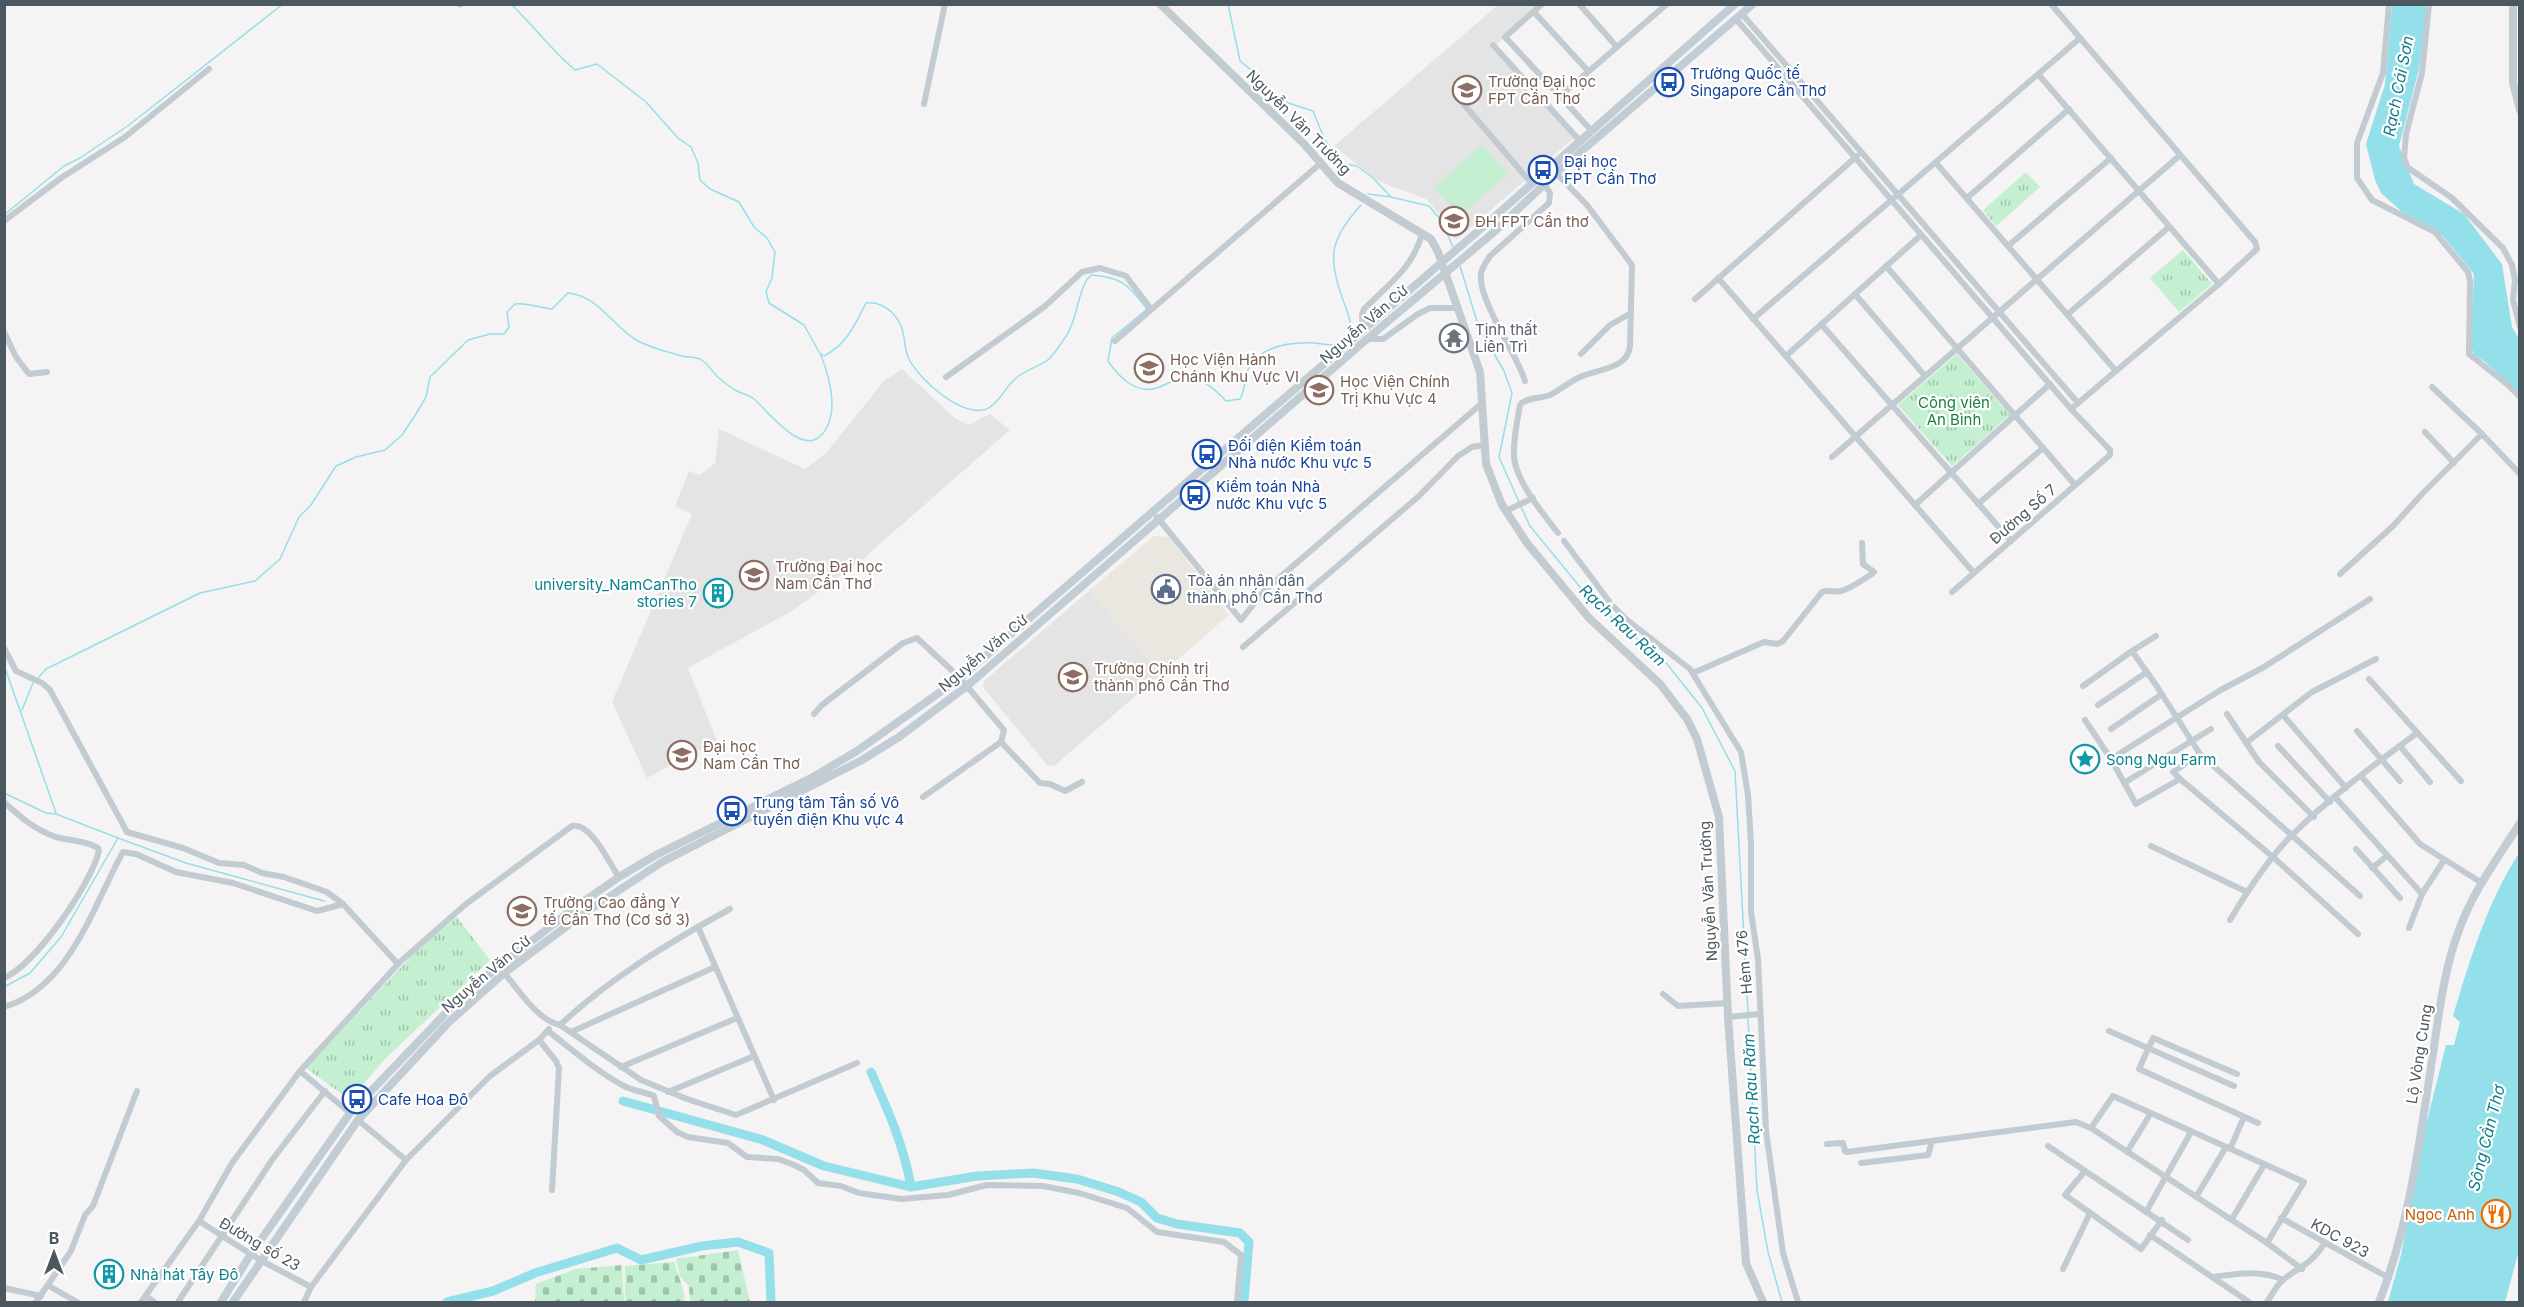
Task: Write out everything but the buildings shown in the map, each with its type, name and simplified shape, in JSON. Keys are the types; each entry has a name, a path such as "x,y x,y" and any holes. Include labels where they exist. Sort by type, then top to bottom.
{"main road":[{"name":"Nguyễn Văn Cừ","path":"221,1302 251,1254 350,1113 421,1045 449,1022 502,969 578,906 619,877 862,760 899,737 967,686 1078,591 1157,516 1365,335 1415,285 1580,141 1595,134 1753,4"},
{"name":"Nguyễn Văn Cừ","path":"1365,335 1417,297 1494,232 1731,6"},
{"name":"Nguyễn Văn Cừ","path":"502,969 584,914 659,859 857,751 960,678 1071,583 1157,516"},
{"path":"1071,583 1078,591"},
{"name":"Lộ Vòng Cung","path":"2379,1302 2389,1278 2414,1170 2450,961 2458,931 2482,883 2520,823"},
{"name":"Nguyễn Văn Cừ","path":"233,1302 358,1120 421,1045"},
{"path":"350,1113 358,1120"}],"street":[{"path":"924,104 945,4"},
{"name":"Nguyễn Văn Trường","path":"1160,4 1304,144 1338,183 1431,239 1438,252 1480,372 1486,464 1527,543 1589,618 1660,684 1687,719 1697,739 1719,816 1728,1003 1746,1263 1763,1302"},
{"path":"1542,4 1505,37 1595,134"},
{"path":"1590,4 1582,7 1617,47"},
{"path":"1560,96 1667,4"},
{"path":"1858,155 1899,195 2072,409 2257,249 2255,242 2051,4"},
{"path":"2389,4 2383,73 2357,143 2357,178 2372,200 2435,232 2468,272 2470,281 2469,354 2520,397"},
{"path":"2429,4 2422,73 2406,134 2404,157 2407,167 2452,198 2503,248 2512,265 2515,280 2513,300 2520,327"},
{"path":"2513,4 2513,74 2518,104"},
{"path":"1731,6 1858,155 1921,235 2078,404"},
{"path":"1534,12 1588,71"},
{"path":"1753,319 2079,39"},
{"path":"1493,45 1580,141"},
{"path":"4,221 61,178 125,137 209,69"},
{"path":"2038,74 2219,284"},
{"path":"1455,94 1532,184"},
{"path":"1967,198 2069,110"},
{"path":"1695,299 1858,155"},
{"path":"1832,457 2179,156"},
{"path":"2008,246 2111,158"},
{"path":"1114,341 1321,163"},
{"path":"1936,163 2038,278 2116,371"},
{"path":"1556,173 1587,205 1630,261 1634,271 1628,354 1615,365 1579,377 1549,395 1522,402 1516,432 1514,460 1531,499 1558,533"},
{"path":"1525,381 1521,368 1492,314 1481,275 1490,256 1549,203 1550,193 1544,184"},
{"path":"2068,314 2169,226"},
{"path":"1422,233 1417,252 1408,266 1364,309 1362,315 1365,335 1383,339 1430,308 1458,308"},
{"path":"1786,356 1921,235"},
{"path":"1886,266 2075,485"},
{"path":"946,377 1044,307 1082,272 1100,268 1126,276 1151,309"},
{"path":"1718,278 1974,573"},
{"path":"1855,294 1925,376"},
{"path":"1581,354 1610,325 1630,313"},
{"path":"1821,324 2011,541"},
{"path":"4,332 23,369 29,374 47,372"},
{"path":"1915,505 2050,384"},
{"path":"2432,387 2520,474"},
{"path":"1157,516 1240,620 1257,597 1481,404"},
{"name":"Đường Số 7","path":"1952,592 2110,455 2110,450 2072,409"},
{"path":"2425,432 2454,463"},
{"path":"2340,574 2393,526 2482,434"},
{"path":"1243,647 1419,496 1458,456 1472,447 1484,445"},
{"path":"1978,504 2043,448"},
{"path":"1509,509 1531,499"},
{"name":"Hẻm 476","path":"1564,541 1611,604 1626,620 1685,664 1693,673 1741,752 1745,768 1751,844 1751,912 1758,959 1766,1131 1783,1253 1798,1302"},
{"path":"1693,673 1764,642 1777,644 1783,641 1822,592 1826,590 1838,592 1872,574 1874,572 1863,564 1862,543"},
{"path":"2111,759 2219,691 2264,667 2370,599"},
{"path":"2083,686 2156,636"},
{"path":"814,714 822,705 903,643 915,638 924,644 960,678 1002,726 1004,737 1001,742 923,797"},
{"path":"4,648 19,674 42,683 50,690 127,832 183,848 219,863 244,865 262,873 308,884 327,892 343,904 398,964"},
{"path":"2132,651 2200,754 2360,896"},
{"path":"2246,743 2312,692 2376,659"},
{"path":"2098,705 2147,672"},
{"path":"2369,679 2461,781"},
{"path":"2111,729 2162,694"},
{"path":"2227,714 2259,762 2314,817"},
{"path":"2283,715 2346,788"},
{"path":"2085,720 2111,759 2136,804 2180,779"},
{"path":"2124,783 2211,729"},
{"path":"2356,731 2400,781"},
{"path":"2230,920 2247,892 2292,835 2346,788 2417,733"},
{"path":"1001,742 1040,783 1069,791 1082,782"},
{"path":"2278,746 2422,894"},
{"path":"2400,746 2430,782"},
{"path":"857,751 862,760"},
{"path":"2200,754 2173,772 2273,857 2358,934"},
{"path":"2361,776 2420,844 2482,883"},
{"path":"4,802 20,817 45,832 94,846 99,851 81,890 56,929 24,964 4,978"},
{"path":"154,1302 144,1299 199,1221 232,1163 300,1071 398,964 466,904 572,826 581,826 589,831 619,877"},
{"path":"2151,846 2247,892"},
{"path":"2356,849 2400,898"},
{"path":"4,1007 30,995 55,974 89,923 123,852 136,854 176,872 232,883 317,911 343,904"},
{"path":"2372,868 2387,856"},
{"path":"2409,928 2422,894 2444,860"},
{"path":"578,906 584,914"},
{"path":"560,1025 599,990 730,909"},
{"path":"698,927 774,1100"},
{"path":"571,1032 715,967"},
{"path":"502,969 543,1017 571,1032 641,1080 668,1092 736,1115 857,1063"},
{"path":"1663,994 1678,1005 1728,1003"},
{"path":"1730,1017 1759,1014"},
{"path":"621,1067 737,1018"},
{"path":"304,1302 311,1287 406,1160 490,1076 539,1040 553,1024"},
{"path":"548,1031 624,1086 651,1095 655,1099 659,1116 673,1130 682,1135 728,1143 744,1155 753,1158 778,1160 792,1164 804,1170 818,1183 841,1186 859,1193 901,1199 948,1195 987,1185 1021,1184 1078,1193 1119,1206 1133,1212 1143,1224 1165,1235 1224,1242 1240,1252 1237,1302"},
{"path":"2109,1031 2234,1086"},
{"path":"2236,1074 2153,1038 2139,1069 2258,1123"},
{"path":"539,1040 556,1061 558,1068 552,1190"},
{"path":"668,1092 754,1056"},
{"path":"300,1071 350,1113"},
{"path":"36,1302 71,1251 85,1215 93,1206 137,1090"},
{"path":"178,1302 272,1160 325,1091"},
{"path":"2091,1128 2113,1096 2304,1182 2280,1218 2267,1243"},
{"path":"2127,1152 2151,1113"},
{"path":"2196,1197 2228,1148 2244,1117"},
{"path":"358,1120 406,1160"},
{"path":"1827,1144 1843,1143 1844,1150 1847,1152 2076,1122 2091,1128 2232,1219 2302,1269"},
{"path":"2146,1212 2191,1132"},
{"path":"1861,1163 1928,1155 1932,1141"},
{"path":"2049,1146 2146,1212 2162,1220 2188,1240"},
{"path":"2232,1219 2264,1165"},
{"path":"2085,1171 2065,1196 2141,1249 2162,1220"},
{"path":"2063,1269 2090,1213"},
{"name":"KDC 923","path":"2280,1218 2389,1278"},
{"name":"Đường số 23","path":"199,1221 260,1260 311,1287"},
{"path":"2150,1235 2249,1302"},
{"path":"2267,1302 2283,1280 2302,1269 2315,1257 2324,1244"},
{"path":"2213,1277 2235,1274 2272,1274 2283,1280"},
{"path":"49,1286 77,1302"},
{"path":"4,1288 41,1296"}],"shaded area":[{"name":"Trường Đại học FPT Cần Thơ","path":"1498,5 1542,5 1496,45 1576,136 1456,240 1445,220 1426,199 1378,181 1334,146"},
{"name":"Trường Đại học Nam Cần Thơ","path":"902,369 956,419 969,425 990,414 1010,430 857,564 792,611 688,668 717,741 647,778 612,702 692,514 675,506 689,471 700,475 715,463 719,429 805,469 826,453 884,381"},
{"path":"1154,536 1169,537 1229,615 1161,674 1089,591"},
{"name":"Trường Chính trị thành phố Cần Thơ","path":"1089,591 1161,674 1054,766 1047,765 983,687 984,681"}],"green space":[{"path":"1482,145 1508,174 1460,216 1434,187"},
{"path":"2026,172 2040,187 1996,226 1983,210"},
{"path":"2183,250 2212,284 2179,312 2150,278"},
{"name":"Công viên An Bình","path":"1957,354 2010,415 1952,466 1898,405"},
{"path":"457,917 490,960 386,1058 350,1100 306,1068 418,949"},
{"path":"738,1250 750,1302 690,1302 689,1286 680,1276 676,1259"},
{"path":"674,1262 685,1302 625,1302 625,1266"},
{"path":"622,1265 624,1302 535,1302 536,1284 576,1269"}],"water":[{"name":"Rạch Cái Sơn","path":"2392,5 2427,5 2419,69 2399,146 2414,184 2464,214 2502,264 2512,327 2519,339 2519,393 2484,361 2474,355 2470,345 2474,274 2443,236 2401,211 2381,193 2375,180 2366,144 2385,84"},
{"name":"Sông Cần Thơ","path":"2519,853 2520,1247 2505,1302 2388,1302 2401,1255 2422,1141 2446,1045 2454,1045 2460,1022 2453,1016 2489,912"}],"waterway":[{"path":"4,215 64,166 129,125 283,4"},
{"path":"458,4 459,7 468,4"},
{"path":"511,4 575,70 597,64 646,102 678,138 691,147 698,163 700,180 710,189 739,202 754,227 767,238 775,252 772,278 766,292 769,303 804,325 819,352"},
{"name":"Rạch Rau Răm","path":"1228,4 1240,61 1250,69 1263,90 1270,97 1313,111 1324,138 1334,154 1345,164 1357,166 1373,178 1391,197 1429,206 1441,220 1453,247"},
{"path":"1368,194 1391,197"},
{"path":"39,677 46,669 200,593 255,581 280,559 299,517 311,505 336,466 356,457 385,450 402,435 426,397 430,377 468,340 490,334 504,334 509,327 507,312 515,304 552,309 568,293 579,295 597,306 638,341 660,350 703,361 728,385 754,399 790,433 800,439 811,441 820,437 828,425 832,408 828,379 820,353 824,356 839,346 854,326 866,303 882,305 895,316 902,330 908,357 921,376 943,396 956,404 968,409 980,410 990,407 1018,377 1052,356 1071,327 1086,281 1091,275 1102,276 1124,284 1147,309 1112,338 1108,361 1117,373 1128,383 1142,389 1161,387 1179,379 1199,380 1209,385 1226,401 1240,399 1251,364 1271,349 1297,343 1336,345 1350,336 1349,318 1338,285 1333,260 1337,239 1361,205"},
{"name":"Rạch Rau Răm","path":"1460,266 1479,328 1504,371 1512,393 1499,457 1519,502"},
{"name":"Rạch Rau Răm","path":"1521,507 1530,526 1589,598 1667,664 1702,708 1735,771 1748,1013"},
{"path":"4,665 56,813"},
{"path":"22,710 33,683"},
{"path":"4,793 46,813 56,814 118,838 61,937 30,973 4,987"},
{"path":"118,838 186,863 324,901"},
{"name":"Rạch Rau Răm","path":"1748,1018 1757,1190 1768,1252 1782,1302"},
{"path":"871,1072 900,1143 911,1187"},
{"path":"623,1101 763,1140 824,1166 911,1187 977,1176 1033,1173 1077,1179 1119,1192 1141,1202 1157,1218 1177,1224 1240,1233 1249,1242 1244,1302"},
{"path":"447,1302 493,1291 535,1273 617,1248 641,1260 702,1246 738,1242 769,1253 771,1302"}],"place":[{"name":"Trường Quốc tế Singapore Cần Thơ","path":"1669,82"},
{"name":"Trường Đại học FPT Cần Thơ","path":"1467,90"},
{"name":"Đại học FPT Cần Thơ","path":"1543,170"},
{"name":"ĐH FPT Cần thơ","path":"1454,221"},
{"name":"Tịnh thất Liên Trì","path":"1454,338"},
{"name":"Học Viện Hành Chánh Khu Vực VI","path":"1149,368"},
{"name":"Học Viện Chính Trị Khu Vực 4","path":"1319,390"},
{"name":"Đối diện Kiểm toán Nhà nước Khu vực 5","path":"1207,454"},
{"name":"Kiểm toán Nhà nước Khu vực 5","path":"1195,495"},
{"name":"Trường Đại học Nam Cần Thơ","path":"754,575"},
{"name":"Toà án nhân dân thành phố Cần Thơ","path":"1166,589"},
{"name":"university_NamCanTho stories 7","path":"718,593"},
{"name":"Trường Chính trị thành phố Cần Thơ","path":"1073,677"},
{"name":"Đại học Nam Cần Thơ","path":"682,755"},
{"name":"Song Ngu Farm","path":"2085,759"},
{"name":"Trung tâm Tần số Vô tuyến điện Khu vực 4","path":"732,811"},
{"name":"Trường Cao đẳng Y tế Cần Thơ (Cơ sở 3)","path":"522,911"},
{"name":"Cafe Hoa Đô","path":"357,1099"},
{"name":"Ngoc Anh","path":"2496,1214"},
{"name":"Nhà hát Tây Đô","path":"109,1274"}]}
